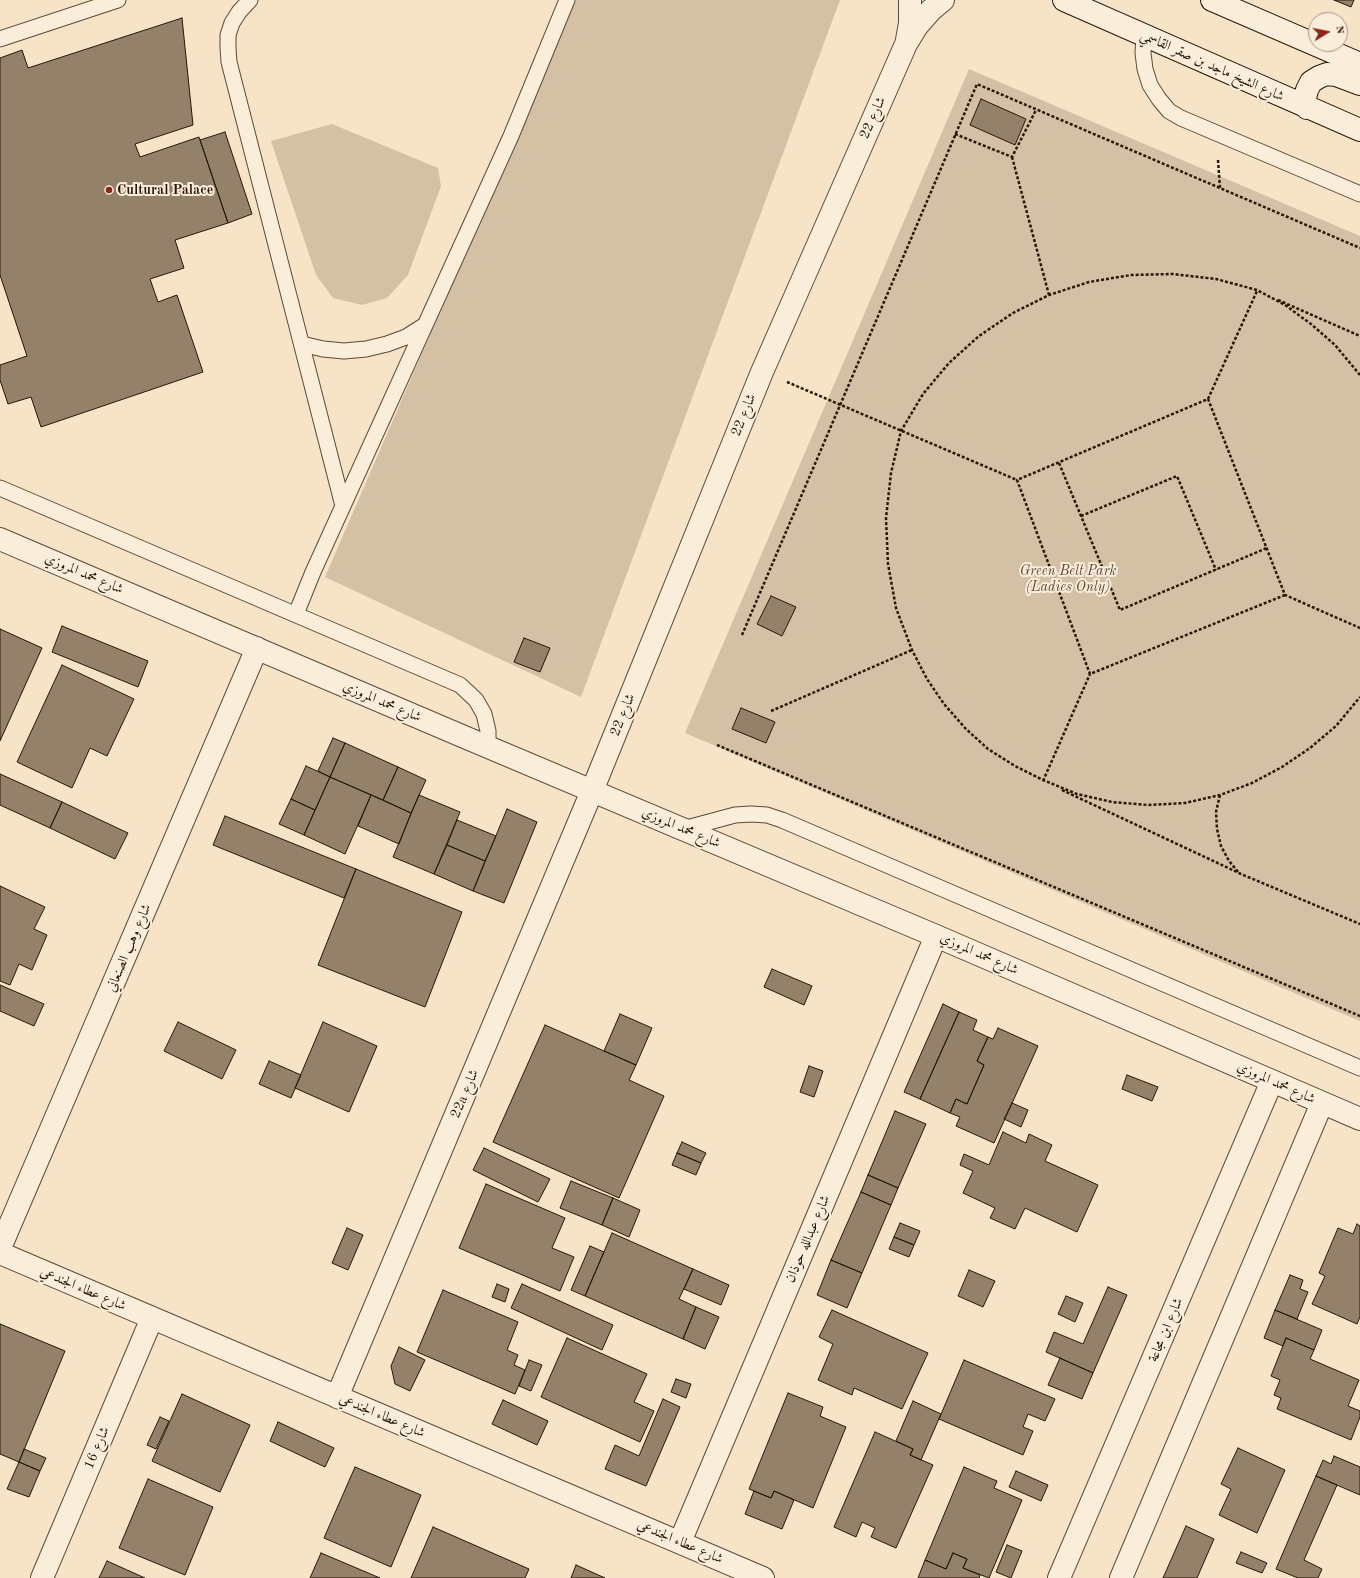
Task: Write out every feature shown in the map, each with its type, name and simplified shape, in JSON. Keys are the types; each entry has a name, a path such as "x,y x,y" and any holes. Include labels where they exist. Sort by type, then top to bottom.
{"street":[{"name":"شارع 22","path":"906,44 910,23 910,0"},
{"name":"شارع 22","path":"592,791 762,372 906,44 917,26 931,10 943,0"},
{"name":"شارع الشيخ ماجد بن صقر القاسمي","path":"1064,0 1360,130"},
{"path":"1212,0 1360,64"},
{"path":"1307,108 1305,98 1307,90 1311,82 1319,77 1327,74 1336,75 1360,84"},
{"name":"شارع محمد المروزي","path":"0,539 936,936 1360,1119"},
{"name":"شارع وهب الصنعاني","path":"0,1248 257,648"},
{"name":"22a شارع","path":"337,1397 592,791"},
{"name":"شارع عبدالله حوذان","path":"680,1542 936,936"},
{"name":"شارع ابن مجاعة","path":"1059,1578 1272,1081"},
{"path":"1121,1578 1322,1103"},
{"name":"شارع عطاء الجندعي","path":"0,1253 763,1578"},
{"name":"شارع 16","path":"42,1578 152,1318"}],"lane":[{"path":"0,39 118,0"},
{"path":"250,0 239,12 232,23 228,35 229,62 343,506"},
{"path":"296,614 343,506 511,136 567,0"},
{"path":"1144,36 1143,53 1145,69 1153,89 1169,111 1188,121 1360,194"},
{"path":"302,344 323,349 344,351 366,349 387,344 406,337 425,325"},
{"path":"0,488 460,685 476,700 484,714 488,731 488,747"},
{"path":"683,829 735,815 767,815 782,820 1360,1068"}],"path":[{"path":"742,635 977,84 1360,248"},
{"path":"1036,110 1012,157 1049,295"},
{"path":"955,134 1012,157"},
{"path":"1360,336 1257,290 1216,279 1173,274 1138,274 1089,282 1049,295 1013,313 979,336 949,363 923,394 901,431 891,473 887,510 888,564 896,608 912,650 935,692 944,704 965,728 988,749 1015,766 1043,780 1241,874 1360,924"},
{"path":"762,372 1017,480 1208,399 1257,290"},
{"path":"1257,290 1285,305 1310,324 1334,344 1360,375"},
{"path":"1208,399 1285,594 1360,628"},
{"path":"1059,463 1120,610 1267,548"},
{"path":"1080,516 1177,476 1216,570"},
{"path":"1017,480 1090,674"},
{"path":"1043,780 1090,674 1285,594"},
{"path":"771,711 912,650"},
{"path":"1043,780 1077,794 1112,802 1148,805 1185,803 1220,794 1252,783 1282,768 1310,748 1336,726 1360,697"},
{"path":"717,745 1360,1016"},
{"path":"1220,794 1216,812 1216,829 1221,846 1229,861 1241,874"}],"green space":[{"path":"575,0 840,0 581,697 325,577"},
{"name":"Green Belt Park (Ladies Only)","path":"969,69 1360,236 1360,1021 685,733"},
{"path":"332,124 438,168 441,186 408,275 387,298 362,305 333,298 316,275 271,141"}],"building":[{"path":"1334,0 1354,0 1351,7"},
{"name":"Cultural Palace","path":"182,18 193,125 135,144 140,157 199,137 228,223 175,240 184,268 150,279 158,302 177,295 203,372 41,427 31,397 8,404 0,380 0,365 27,356 0,275 0,58 22,50 28,68"},
{"path":"981,99 1026,119 1015,145 970,125"},
{"path":"225,132 252,214 228,223 200,140"},
{"path":"771,596 796,607 782,636 757,624"},
{"path":"62,626 148,661 138,687 52,652"},
{"path":"0,629 42,648 0,741"},
{"path":"524,638 550,648 540,672 514,662"},
{"path":"62,665 134,699 107,756 90,748 72,788 17,762"},
{"path":"741,708 775,722 766,743 732,729"},
{"path":"333,738 345,743 330,777 318,771"},
{"path":"345,743 398,767 383,800 330,777"},
{"path":"306,766 330,777 315,810 291,799"},
{"path":"398,767 426,780 411,813 383,800"},
{"path":"0,774 62,802 50,828 0,805"},
{"path":"330,777 371,795 345,854 304,835"},
{"path":"371,795 411,813 399,844 358,826"},
{"path":"419,795 460,812 434,874 393,857"},
{"path":"291,799 315,810 304,835 279,824"},
{"path":"62,802 128,833 115,859 50,828"},
{"path":"507,809 537,822 504,903 473,891"},
{"path":"225,816 356,869 344,898 213,845"},
{"path":"457,820 496,836 485,861 447,845"},
{"path":"447,845 485,861 473,891 434,874"},
{"path":"356,869 462,912 425,1007 318,965"},
{"path":"0,886 45,907 34,929 47,935 32,970 19,964 10,985 0,981"},
{"path":"772,969 812,986 804,1005 764,987"},
{"path":"0,985 44,1004 34,1026 0,1011"},
{"path":"943,1004 959,1012 920,1099 904,1092"},
{"path":"959,1012 977,1020 973,1030 988,1037 977,1061 984,1065 967,1104 956,1099 950,1113 920,1099"},
{"path":"620,1014 652,1028 636,1065 604,1051"},
{"path":"178,1022 236,1050 222,1079 164,1051"},
{"path":"323,1022 377,1046 349,1112 295,1088"},
{"path":"545,1025 636,1065 629,1080 664,1096 619,1198 493,1142"},
{"path":"998,1028 1038,1046 994,1143 956,1126 960,1117 950,1113 956,1099 967,1104 984,1065 977,1061 988,1037 993,1039"},
{"path":"269,1061 301,1075 291,1098 259,1084"},
{"path":"809,1066 823,1071 814,1097 800,1092"},
{"path":"1127,1075 1158,1087 1152,1101 1122,1089"},
{"path":"1012,1103 1028,1110 1021,1127 1004,1119"},
{"path":"895,1111 926,1124 898,1188 868,1175"},
{"path":"1003,1132 1026,1143 1029,1134 1052,1145 1045,1161 1098,1185 1077,1232 1025,1208 1015,1229 990,1218 995,1208 963,1193 973,1171 960,1165 964,1154 989,1165"},
{"path":"682,1142 706,1153 701,1163 677,1153"},
{"path":"484,1148 550,1179 538,1202 473,1170"},
{"path":"677,1153 701,1163 696,1175 672,1165"},
{"path":"868,1175 898,1188 891,1205 861,1192"},
{"path":"571,1181 613,1198 602,1225 560,1208"},
{"path":"486,1184 565,1218 552,1248 574,1257 560,1291 459,1248"},
{"path":"861,1192 891,1205 862,1273 831,1260"},
{"path":"613,1198 640,1210 629,1237 602,1225"},
{"path":"900,1223 920,1231 914,1245 894,1237"},
{"path":"1357,1224 1360,1226 1360,1317 1357,1324 1312,1304 1325,1276 1319,1273 1338,1228 1353,1234"},
{"path":"347,1228 363,1235 348,1270 332,1263"},
{"path":"612,1233 693,1269 679,1299 696,1307 683,1339 585,1296"},
{"path":"894,1237 914,1245 909,1257 889,1249"},
{"path":"590,1246 604,1252 585,1296 571,1290"},
{"path":"831,1260 862,1273 847,1308 817,1295"},
{"path":"693,1269 729,1285 721,1305 684,1289"},
{"path":"969,1270 995,1281 983,1307 958,1296"},
{"path":"1290,1275 1303,1280 1300,1289 1308,1292 1297,1319 1275,1310"},
{"path":"497,1284 509,1289 505,1302 492,1297"},
{"path":"522,1284 613,1325 602,1350 511,1308"},
{"path":"1108,1287 1127,1295 1093,1373 1046,1352 1054,1332 1083,1344"},
{"path":"443,1290 518,1322 507,1350 518,1355 514,1365 525,1370 515,1394 417,1352"},
{"path":"1066,1296 1083,1303 1075,1322 1058,1314"},
{"path":"696,1307 719,1317 705,1349 683,1339"},
{"path":"832,1310 928,1353 902,1409 854,1388 852,1395 818,1380 833,1344 819,1337"},
{"path":"1275,1310 1322,1330 1314,1350 1286,1338 1283,1346 1264,1338"},
{"path":"0,1324 65,1351 19,1462 0,1454"},
{"path":"567,1338 647,1374 634,1402 654,1411 640,1442 541,1397"},
{"path":"1286,1338 1314,1350 1310,1359 1359,1380 1348,1406 1360,1411 1360,1417 1351,1440 1277,1409 1281,1398 1274,1395 1280,1380 1271,1376"},
{"path":"399,1347 425,1360 410,1391 395,1384 391,1366"},
{"path":"1060,1358 1093,1373 1082,1399 1048,1385"},
{"path":"529,1360 542,1365 531,1391 519,1386"},
{"path":"964,1360 1055,1399 1045,1421 1028,1414 1023,1427 1033,1431 1023,1455 939,1419"},
{"path":"676,1379 691,1384 686,1398 671,1392"},
{"path":"788,1393 823,1407 820,1416 846,1427 813,1508 774,1491 771,1498 749,1489"},
{"path":"182,1394 250,1425 220,1492 152,1461"},
{"path":"663,1399 680,1407 646,1486 605,1469 615,1445 639,1456"},
{"path":"503,1400 548,1421 537,1445 492,1424"},
{"path":"913,1401 941,1414 921,1460 910,1455 913,1449 896,1441"},
{"path":"160,1417 169,1421 156,1449 147,1445"},
{"path":"278,1422 334,1448 325,1467 270,1441"},
{"path":"875,1432 913,1449 910,1455 933,1465 896,1548 871,1537 875,1528 862,1522 856,1537 834,1527"},
{"path":"1238,1448 1285,1470 1257,1533 1219,1515 1231,1489 1221,1484"},
{"path":"24,1449 46,1458 40,1471 19,1462"},
{"path":"1334,1456 1360,1467 1360,1495 1316,1476 1323,1460 1331,1464"},
{"path":"19,1462 40,1471 29,1497 7,1489"},
{"path":"355,1467 421,1495 391,1567 324,1538"},
{"path":"964,1467 997,1481 994,1488 1022,1500 989,1578 963,1568 967,1559 953,1553 946,1569 925,1560"},
{"path":"1016,1471 1048,1485 1041,1501 1009,1487"},
{"path":"1316,1476 1337,1485 1304,1560 1322,1569 1318,1578 1298,1578 1276,1569"},
{"path":"148,1479 213,1507 185,1575 119,1548"},
{"path":"754,1491 771,1498 774,1491 794,1500 782,1529 745,1514"},
{"path":"1186,1526 1214,1539 1197,1578 1163,1578"},
{"path":"433,1527 529,1569 525,1578 411,1578"},
{"path":"1007,1545 1022,1551 1011,1578 996,1572"},
{"path":"1241,1552 1267,1563 1262,1573 1236,1563"},
{"path":"321,1553 380,1578 310,1578"},
{"path":"953,1553 967,1559 963,1568 980,1575 979,1578 918,1578 925,1560 946,1569"},
{"path":"107,1561 145,1578 99,1578"},
{"path":"576,1565 605,1578 571,1578"}],"place":[{"name":"Cultural Palace","path":"109,190"}]}
